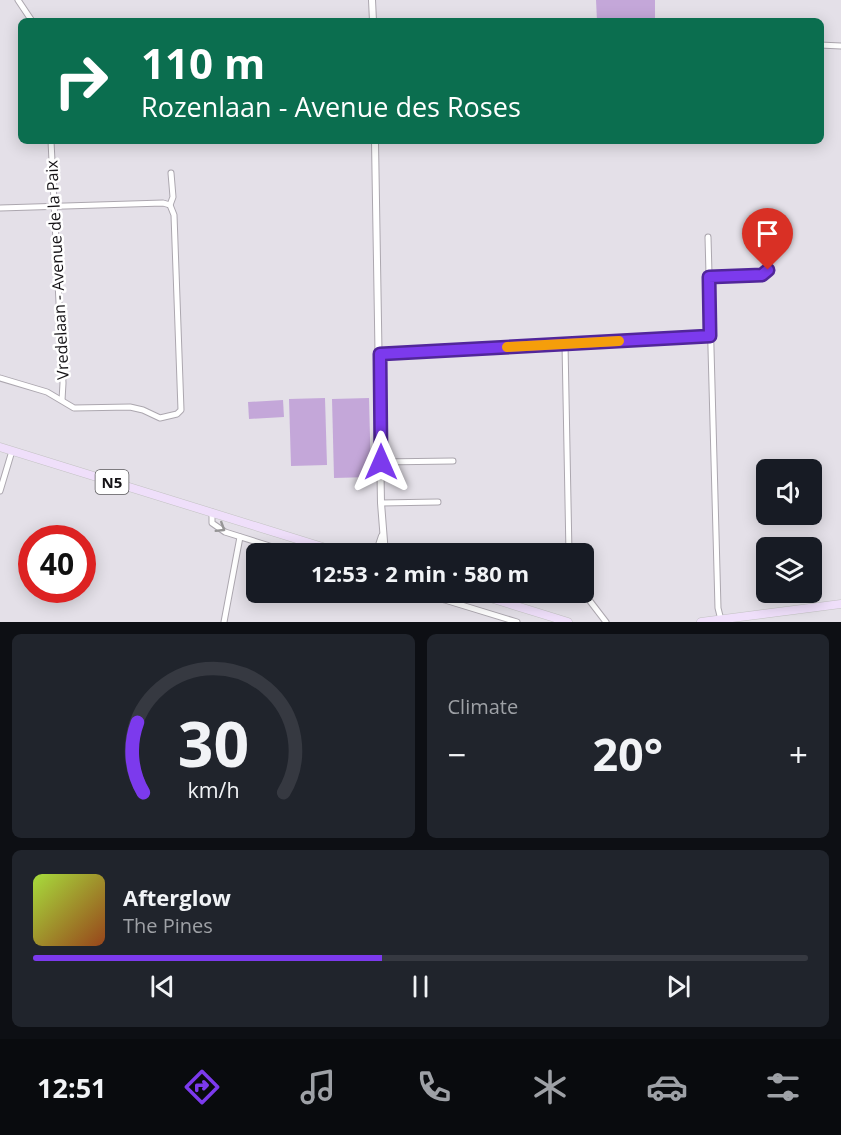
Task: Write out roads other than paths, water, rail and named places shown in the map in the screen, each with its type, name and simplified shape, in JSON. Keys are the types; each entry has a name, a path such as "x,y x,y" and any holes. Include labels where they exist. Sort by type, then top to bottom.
{"main road":[{"name":"N5","path":"0,447 310,543"},
{"path":"507,603 568,622"},
{"path":"701,622 841,604"}],"street":[{"path":"18,0 30,18"},
{"path":"372,0 373,18"},
{"path":"824,45 841,46"},
{"name":"Vredelaan - Avenue de la Paix","path":"51,144 62,400"},
{"path":"375,144 383,543"},
{"path":"0,378 47,392 75,408 130,407 144,410 160,418 177,414 181,410 174,214 170,205 173,197 171,173"},
{"path":"0,208 163,203 170,205"},
{"path":"708,237 718,608 721,621"},
{"path":"709,277 762,275 768,270"},
{"path":"380,354 710,336"},
{"path":"565,344 569,543"},
{"path":"0,491 12,451"},
{"path":"381,462 453,461"},
{"path":"381,503 438,502"},
{"path":"212,512 211,519 217,528 259,543"},
{"path":"380,543 382,536"},
{"path":"224,622 240,537"},
{"path":"455,603 517,622"},
{"path":"592,603 606,622"}]}
